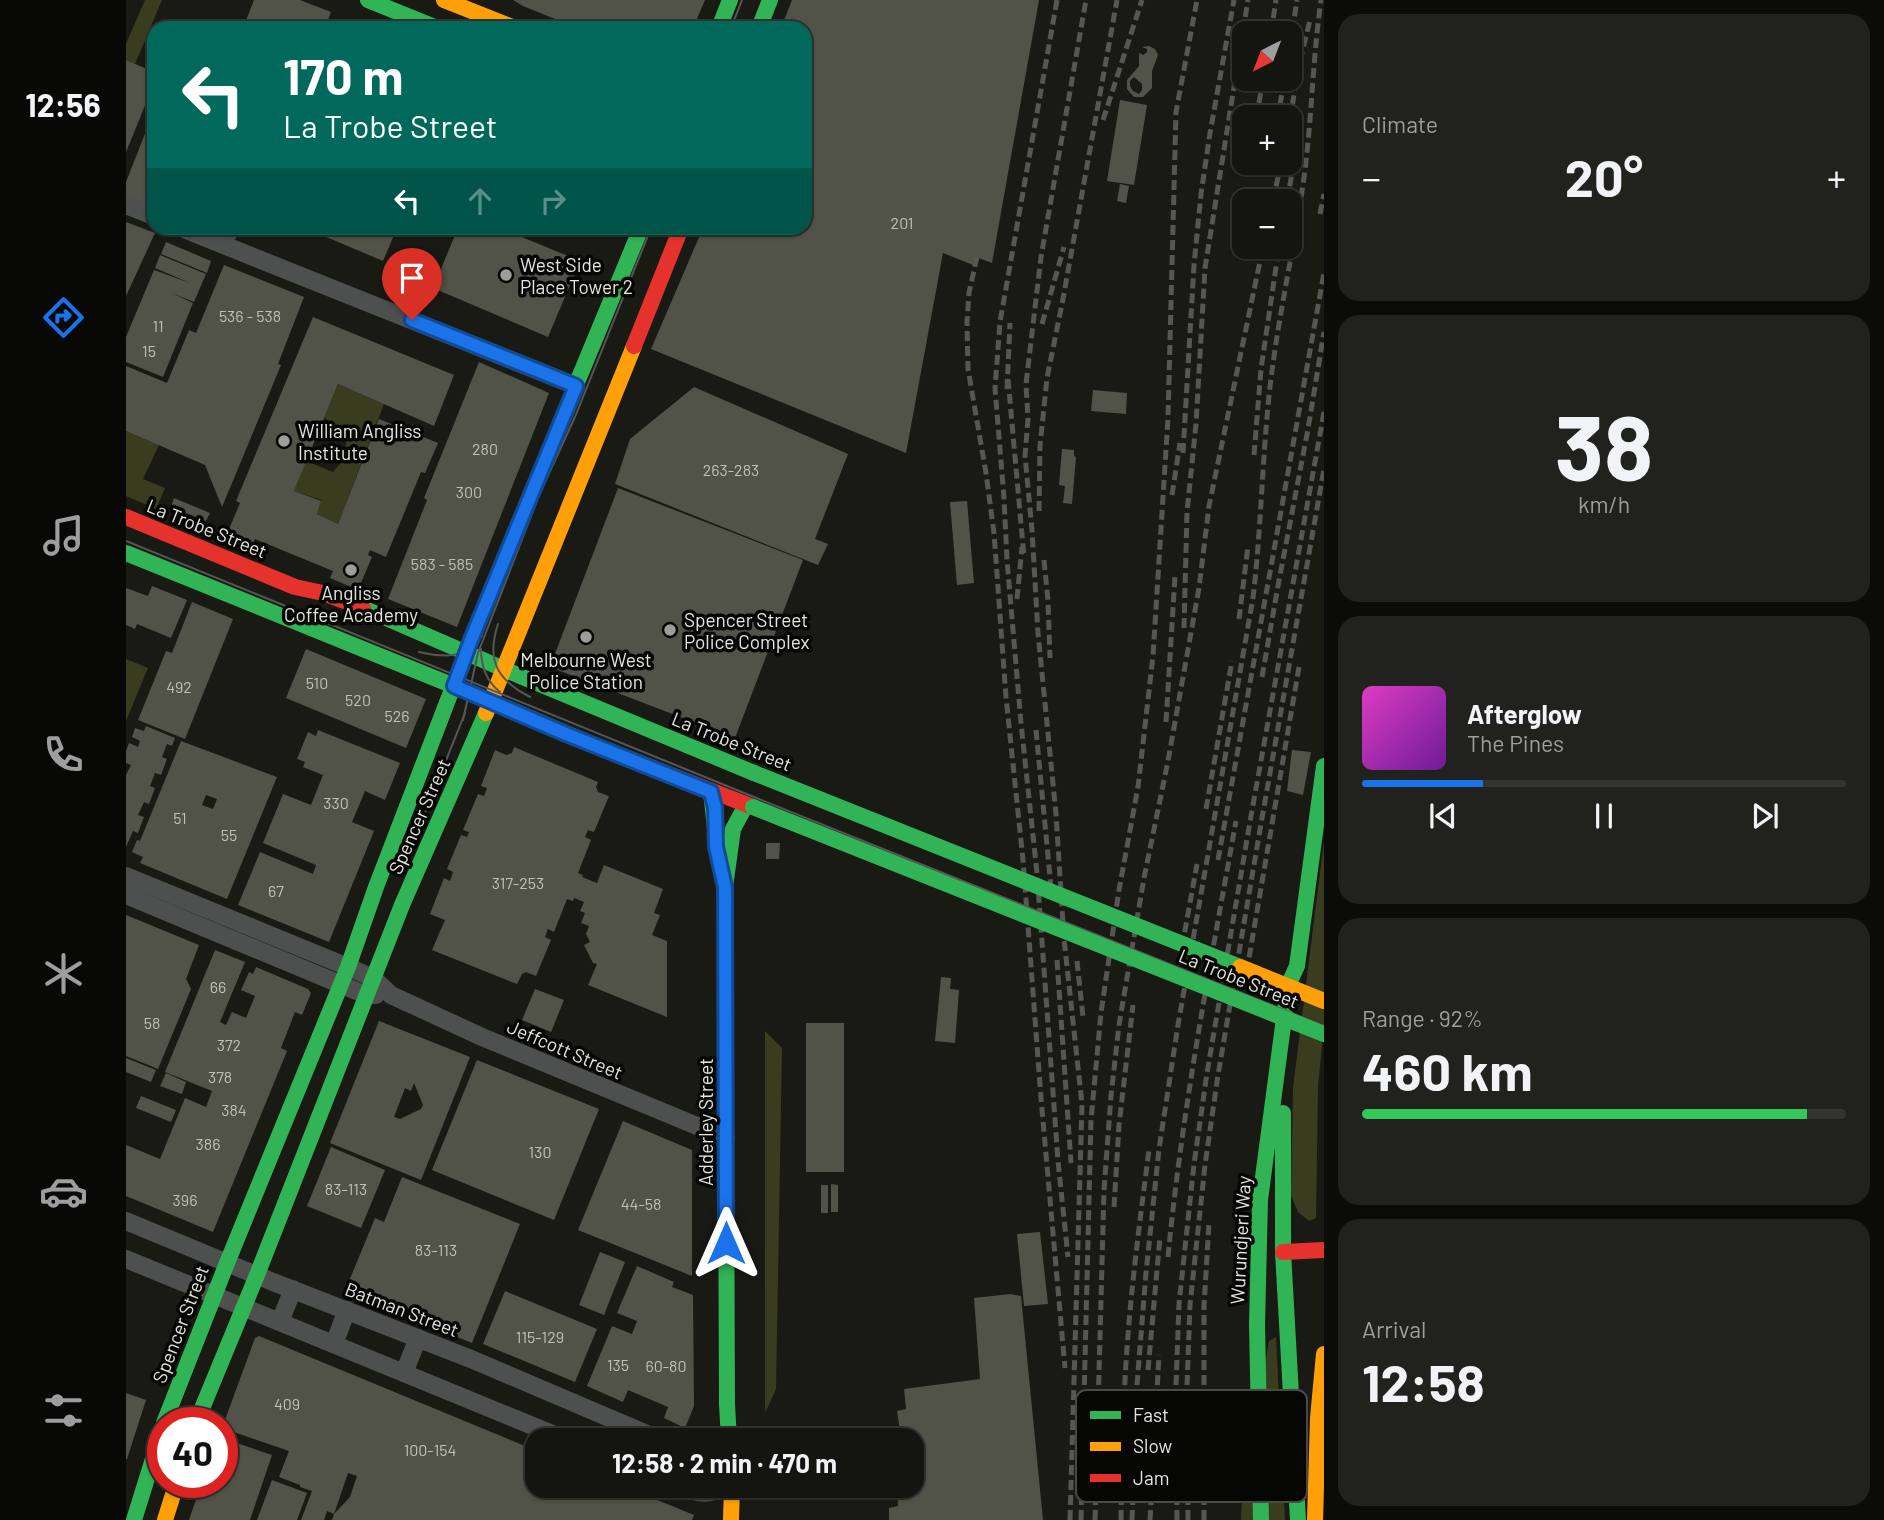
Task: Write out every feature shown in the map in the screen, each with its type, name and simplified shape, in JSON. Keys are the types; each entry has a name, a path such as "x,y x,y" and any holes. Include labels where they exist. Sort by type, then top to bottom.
{"main road":[{"path":"368,0 419,21"},
{"path":"414,19 421,0"},
{"path":"444,0 497,21"},
{"path":"722,21 730,0"},
{"path":"762,21 770,0"},
{"name":"Spencer Street","path":"172,1407 227,1263 345,975 376,887 467,653 638,235"},
{"name":"Spencer Street","path":"203,1407 402,905 505,669 678,235"},
{"path":"576,386 612,400"},
{"name":"La Trobe Street","path":"126,517 295,587 323,593 376,613 754,773 1324,1001"},
{"name":"La Trobe Street","path":"126,553 566,734 1324,1034"},
{"name":"Wurundjeri Way","path":"1291,1390 1283,1252 1283,1088 1324,766"},
{"name":"Adderley Street","path":"711,792 715,808 716,847 725,887"},
{"name":"Adderley Street","path":"729,1428 725,887 733,829 749,806"},
{"name":"Wurundjeri Way","path":"1258,1390 1260,1200 1286,1003 1297,966"},
{"path":"256,1193 284,1205"},
{"path":"1283,1252 1324,1250"},
{"path":"1315,1520 1324,1354"},
{"name":"Spencer Street","path":"134,1520 147,1479"},
{"path":"165,1520 172,1498"},
{"path":"731,1520 732,1498"},
{"name":"Wurundjeri Way","path":"1261,1502 1261,1520"},
{"name":"Wurundjeri Way","path":"1297,1502 1298,1520"}],"street":[{"path":"126,205 147,213"},
{"path":"198,235 576,386"},
{"name":"Jeffcott Street","path":"126,876 345,975 366,995 390,994"},
{"name":"Jeffcott Street","path":"126,895 345,975 373,978 390,994 536,1060 726,1138"},
{"name":"Batman Street","path":"126,1221 471,1359 633,1428"},
{"path":"126,1259 538,1428"},
{"path":"280,1322 293,1289"},
{"path":"334,1344 346,1310"},
{"path":"404,1373 418,1338"}],"green space":[{"path":"145,0 162,0 153,21 147,21 147,36 135,64 126,60 126,44"},
{"path":"338,384 384,404 338,524 317,514 321,500 294,491 306,461 333,472 343,460 347,439 332,427 333,423 324,418"},
{"path":"126,431 159,445 143,479 165,488 156,509 126,496"},
{"path":"126,659 148,668 126,721"},
{"path":"1324,841 1324,1026 1318,1086 1316,1218 1309,1221 1298,1212 1291,1195 1293,1088"},
{"path":"765,1031 782,1048 776,1389 765,1413"},
{"path":"1276,1337 1279,1390 1260,1390 1269,1341"},
{"path":"1242,1502 1284,1502 1285,1520 1241,1520"}],"building":[{"path":"254,0 300,0 331,12 328,21 246,21"},
{"path":"513,0 705,0 696,21 560,21"},
{"path":"792,0 1039,0 992,263 976,257 973,265 943,253 906,453 651,349 700,235 812,235 812,21 784,21"},
{"path":"1142,47 1155,49 1158,55 1152,71 1152,88 1143,97 1134,97 1127,89 1127,80 1139,66 1139,53 1143,55 1147,52 1147,49","holes":["1134,77 1142,84 1139,94 1133,91 1130,81"]},
{"path":"126,60 147,69 147,101 126,152"},
{"path":"1120,100 1147,105 1134,185 1107,181"},
{"path":"147,129 147,205 126,196 126,182"},
{"path":"1120,184 1129,186 1126,203 1117,201"},
{"path":"126,222 147,230 147,235 154,235 126,296"},
{"path":"222,235 237,235 235,240"},
{"path":"322,235 394,235 383,261"},
{"name":"West Side Place Tower 2","path":"455,235 517,235 580,261 548,337 433,288"},
{"path":"166,242 211,261 207,273 161,254"},
{"path":"160,255 206,274 194,302 172,293 193,303 163,377 126,362 126,337 154,270 190,283 155,268"},
{"path":"224,265 304,297 278,364 281,365 222,507 205,465 126,431 126,366 167,383 189,330 196,333"},
{"path":"313,317 454,375 434,426 338,384 294,491 321,501 317,514 338,524 379,419 438,443 425,473 421,472 386,557 370,550 368,555 372,557 358,590 330,578 333,571 255,539 253,544 227,534 240,503 236,501"},
{"path":"479,362 549,393 457,627 388,599 427,500 424,498"},
{"path":"694,387 848,454 815,539 828,544 818,565 615,484 630,439"},
{"path":"1093,390 1127,393 1126,414 1091,411"},
{"path":"1062,449 1074,450 1076,457 1072,504 1063,503 1065,486 1059,485"},
{"name":"Spencer Street Police Complex","path":"618,488 803,560 735,738 550,667"},
{"path":"174,498 210,513 206,521 171,507"},
{"path":"967,501 974,583 957,585 950,502"},
{"path":"152,586 187,600 171,638 137,624 135,629 126,625 126,588 148,596"},
{"path":"192,602 233,619 185,739 138,720 166,651 172,653"},
{"path":"306,649 426,699 406,748 286,698"},
{"path":"146,726 175,738 172,746 167,744 162,757 167,759 161,775 155,773 150,786 155,788 149,804 144,802 138,815 144,817 138,833 133,831 126,847 126,775 131,765 126,763 126,751 129,743 138,747 140,741 132,737 135,728 144,731"},
{"path":"318,730 400,763 385,800 365,791 352,822 374,831 329,942 238,905 260,852 313,874 316,865 263,843 283,794 311,805 323,775 303,767 305,762 297,759 308,732 316,736"},
{"path":"181,741 277,777 227,899 140,863 143,857 132,852 137,840 140,841","holes":["206,795 217,799 213,809 202,805"]},
{"path":"514,747 598,782 598,792 609,796 594,832 588,830 585,837 591,840 578,873 583,875 582,877 597,883 604,865 663,889 654,913 660,915 652,935 667,941 667,1017 588,985 597,964 593,963 584,945 590,942 586,934 589,926 581,923 585,913 580,911 584,902 574,898 573,901 567,899 554,932 548,929 545,937 551,940 536,976 526,972 517,984 432,950 445,920 430,914 444,878 450,881 453,872 447,869 461,835 467,837 469,832 463,830 478,794 484,796 487,788 481,786 495,750 506,755 512,753"},
{"path":"1292,750 1311,752 1303,795 1287,791"},
{"path":"766,843 780,843 779,859 766,859"},
{"path":"126,915 199,945 186,979 191,989 158,1069 126,1056"},
{"path":"215,950 245,962 220,1022 226,1025 232,1012 246,1018 255,996 241,990 249,972 253,974 256,967 308,989 311,993 302,1015 295,1012 281,1048 287,1051 213,1232 126,1196 126,1145 160,1159 185,1098 206,1107 212,1091 165,1072"},
{"path":"941,977 951,978 950,989 959,990 955,1043 935,1041"},
{"path":"535,989 564,1000 551,1032 522,1020"},
{"path":"379,1021 470,1057 421,1180 330,1143","holes":["414,1083 423,1105 421,1109 400,1119 394,1117 405,1088 411,1091"]},
{"path":"806,1023 844,1023 844,1172 806,1172"},
{"path":"126,1058 156,1070 151,1082 126,1072"},
{"path":"477,1060 599,1109 554,1220 432,1170"},
{"path":"166,1073 186,1082 182,1094 160,1086"},
{"path":"141,1096 176,1110 171,1122 136,1108"},
{"path":"623,1121 692,1150 692,1276 578,1230"},
{"path":"331,1147 385,1170 361,1228 307,1206"},
{"path":"402,1177 520,1224 472,1343 345,1291 375,1218 384,1222"},
{"path":"831,1184 838,1185 838,1212 831,1212"},
{"path":"821,1185 828,1185 828,1213 821,1213"},
{"path":"1040,1232 1048,1304 1024,1306 1017,1234"},
{"path":"600,1252 625,1262 604,1315 579,1305"},
{"path":"637,1266 674,1282 672,1287 693,1295 694,1406 685,1428 664,1418 668,1407 628,1390 623,1402 587,1386 612,1326 632,1334 637,1321 617,1313"},
{"path":"505,1291 597,1329 575,1382 483,1344"},
{"path":"1010,1294 1021,1296 1043,1520 889,1520 889,1508 898,1506 898,1498 924,1498 924,1428 900,1428 897,1411 906,1409 904,1389 980,1379 974,1298"},
{"path":"259,1336 525,1446 525,1498 652,1498 694,1515 692,1520 332,1520 334,1514 327,1511 324,1520 301,1520 312,1491 279,1477 289,1451 238,1433 238,1407 230,1407 255,1338","holes":["348,1473 357,1476 350,1497 334,1514"]},
{"path":"126,1393 146,1400 127,1459 126,1459"},
{"path":"238,1443 272,1455 250,1520 189,1520 197,1498 238,1498"},
{"path":"272,1480 307,1493 297,1520 257,1520"}],"tram line":[{"path":"734,21 742,0"},
{"path":"463,720 478,653 540,493 575,417 648,235"},
{"path":"126,541 1324,1026"},
{"path":"498,624 493,648 497,668 509,683 530,697"},
{"path":"419,652 454,655 468,649 482,636"},
{"path":"481,649 485,673 500,692"},
{"path":"410,850 465,713"}],"railway":[{"path":"1057,0 1000,322 995,388 1007,560 1037,873 1058,1161 1068,1257"},
{"path":"1070,1520 1082,1104 1064,939 1025,456 1028,419 1026,384 1041,257 1086,0"},
{"path":"1039,511 1040,446 1047,378 1117,0"},
{"path":"1103,120 1142,0"},
{"path":"1084,1390 1091,1120 1101,1013 1119,890 1138,787 1153,656 1168,418 1176,112 1197,0"},
{"path":"1183,453 1201,194 1234,0"},
{"path":"1184,628 1187,512 1196,424 1205,268 1248,0"},
{"path":"1273,21 1276,0"},
{"path":"1294,21 1297,0"},
{"path":"1137,1390 1159,1149 1178,1025 1253,598 1269,396 1305,170 1321,0"},
{"path":"1292,105 1310,20"},
{"path":"1259,103 1261,91"},
{"path":"1280,105 1282,91"},
{"path":"1276,189 1278,175"},
{"path":"1289,189 1292,175"},
{"path":"1320,214 1324,194"},
{"path":"1042,324 1064,247"},
{"path":"977,257 969,293 968,369 994,533 1065,1368"},
{"path":"1099,1390 1104,1190 1119,1025 1199,588 1209,506 1260,259"},
{"path":"1254,455 1261,369 1277,259"},
{"path":"1218,860 1324,273"},
{"path":"1007,389 1010,323"},
{"path":"1262,677 1324,332"},
{"path":"1008,379 1024,557"},
{"path":"1176,1390 1179,1304 1207,1073 1324,412"},
{"path":"1172,495 1180,443"},
{"path":"1187,1390 1190,1305 1218,1075 1324,469"},
{"path":"1239,619 1248,546"},
{"path":"1017,599 1022,547"},
{"path":"1044,560 1050,658"},
{"path":"1166,722 1175,576"},
{"path":"1206,809 1232,661"},
{"path":"1244,987 1299,667"},
{"path":"1036,730 1052,898"},
{"path":"1168,1257 1189,1093 1236,821"},
{"path":"1182,947 1197,864"},
{"path":"1057,960 1071,1163"},
{"path":"1077,961 1083,1017"},
{"path":"1114,1207 1119,1125 1133,1005"},
{"path":"1125,1390 1135,1265 1149,1150"},
{"path":"1204,1390 1204,1306 1209,1223"},
{"path":"1148,1370 1160,1237"},
{"path":"1157,1390 1159,1355"},
{"path":"1081,1502 1081,1520"},
{"path":"1095,1502 1095,1520"},
{"path":"1121,1502 1121,1520"},
{"path":"1132,1520 1133,1502"},
{"path":"1150,1520 1151,1502"},
{"path":"1177,1502 1177,1520"},
{"path":"1188,1502 1188,1520"},
{"path":"1204,1502 1204,1520"}],"traffic: fast":[{"path":"368,0 420,21"},
{"path":"722,21 730,0"},
{"path":"762,21 770,0"},
{"path":"571,397 638,235"},
{"path":"126,553 599,747"},
{"path":"170,1407 348,967 376,887 502,565"},
{"path":"363,608 754,773"},
{"path":"203,1407 402,905 486,713"},
{"path":"1258,1390 1260,1200 1286,1003 1297,966 1324,766"},
{"path":"754,773 1240,967"},
{"path":"711,792 719,863"},
{"path":"728,1428 725,887 733,829 746,805"},
{"path":"753,807 1324,1034"},
{"path":"1283,1113 1283,1252 1291,1390"},
{"path":"134,1520 147,1478"},
{"path":"1261,1502 1261,1520"},
{"path":"1297,1502 1298,1520"}],"traffic: slow":[{"path":"444,0 497,21"},
{"path":"486,713 634,346"},
{"path":"1240,967 1324,1001"},
{"path":"1315,1520 1318,1418 1324,1354"},
{"path":"165,1520 172,1498"},
{"path":"731,1520 732,1498"}],"traffic: jam":[{"path":"634,346 678,235"},
{"path":"502,565 571,397"},
{"path":"126,517 295,587 323,593 363,608"},
{"path":"599,747 753,807"},
{"path":"1283,1252 1324,1250"}],"place":[{"name":"West Side Place Tower 2","path":"506,275"},
{"name":"William Angliss Institute","path":"284,441"},
{"name":"Angliss Coffee Academy","path":"351,570"},
{"name":"Spencer Street Police Complex","path":"670,630"},
{"name":"Melbourne West Police Station","path":"586,637"}],"route":[{"path":"412,320 576,386 454,686 711,792 715,808 716,847 725,887 726,1243"}]}
